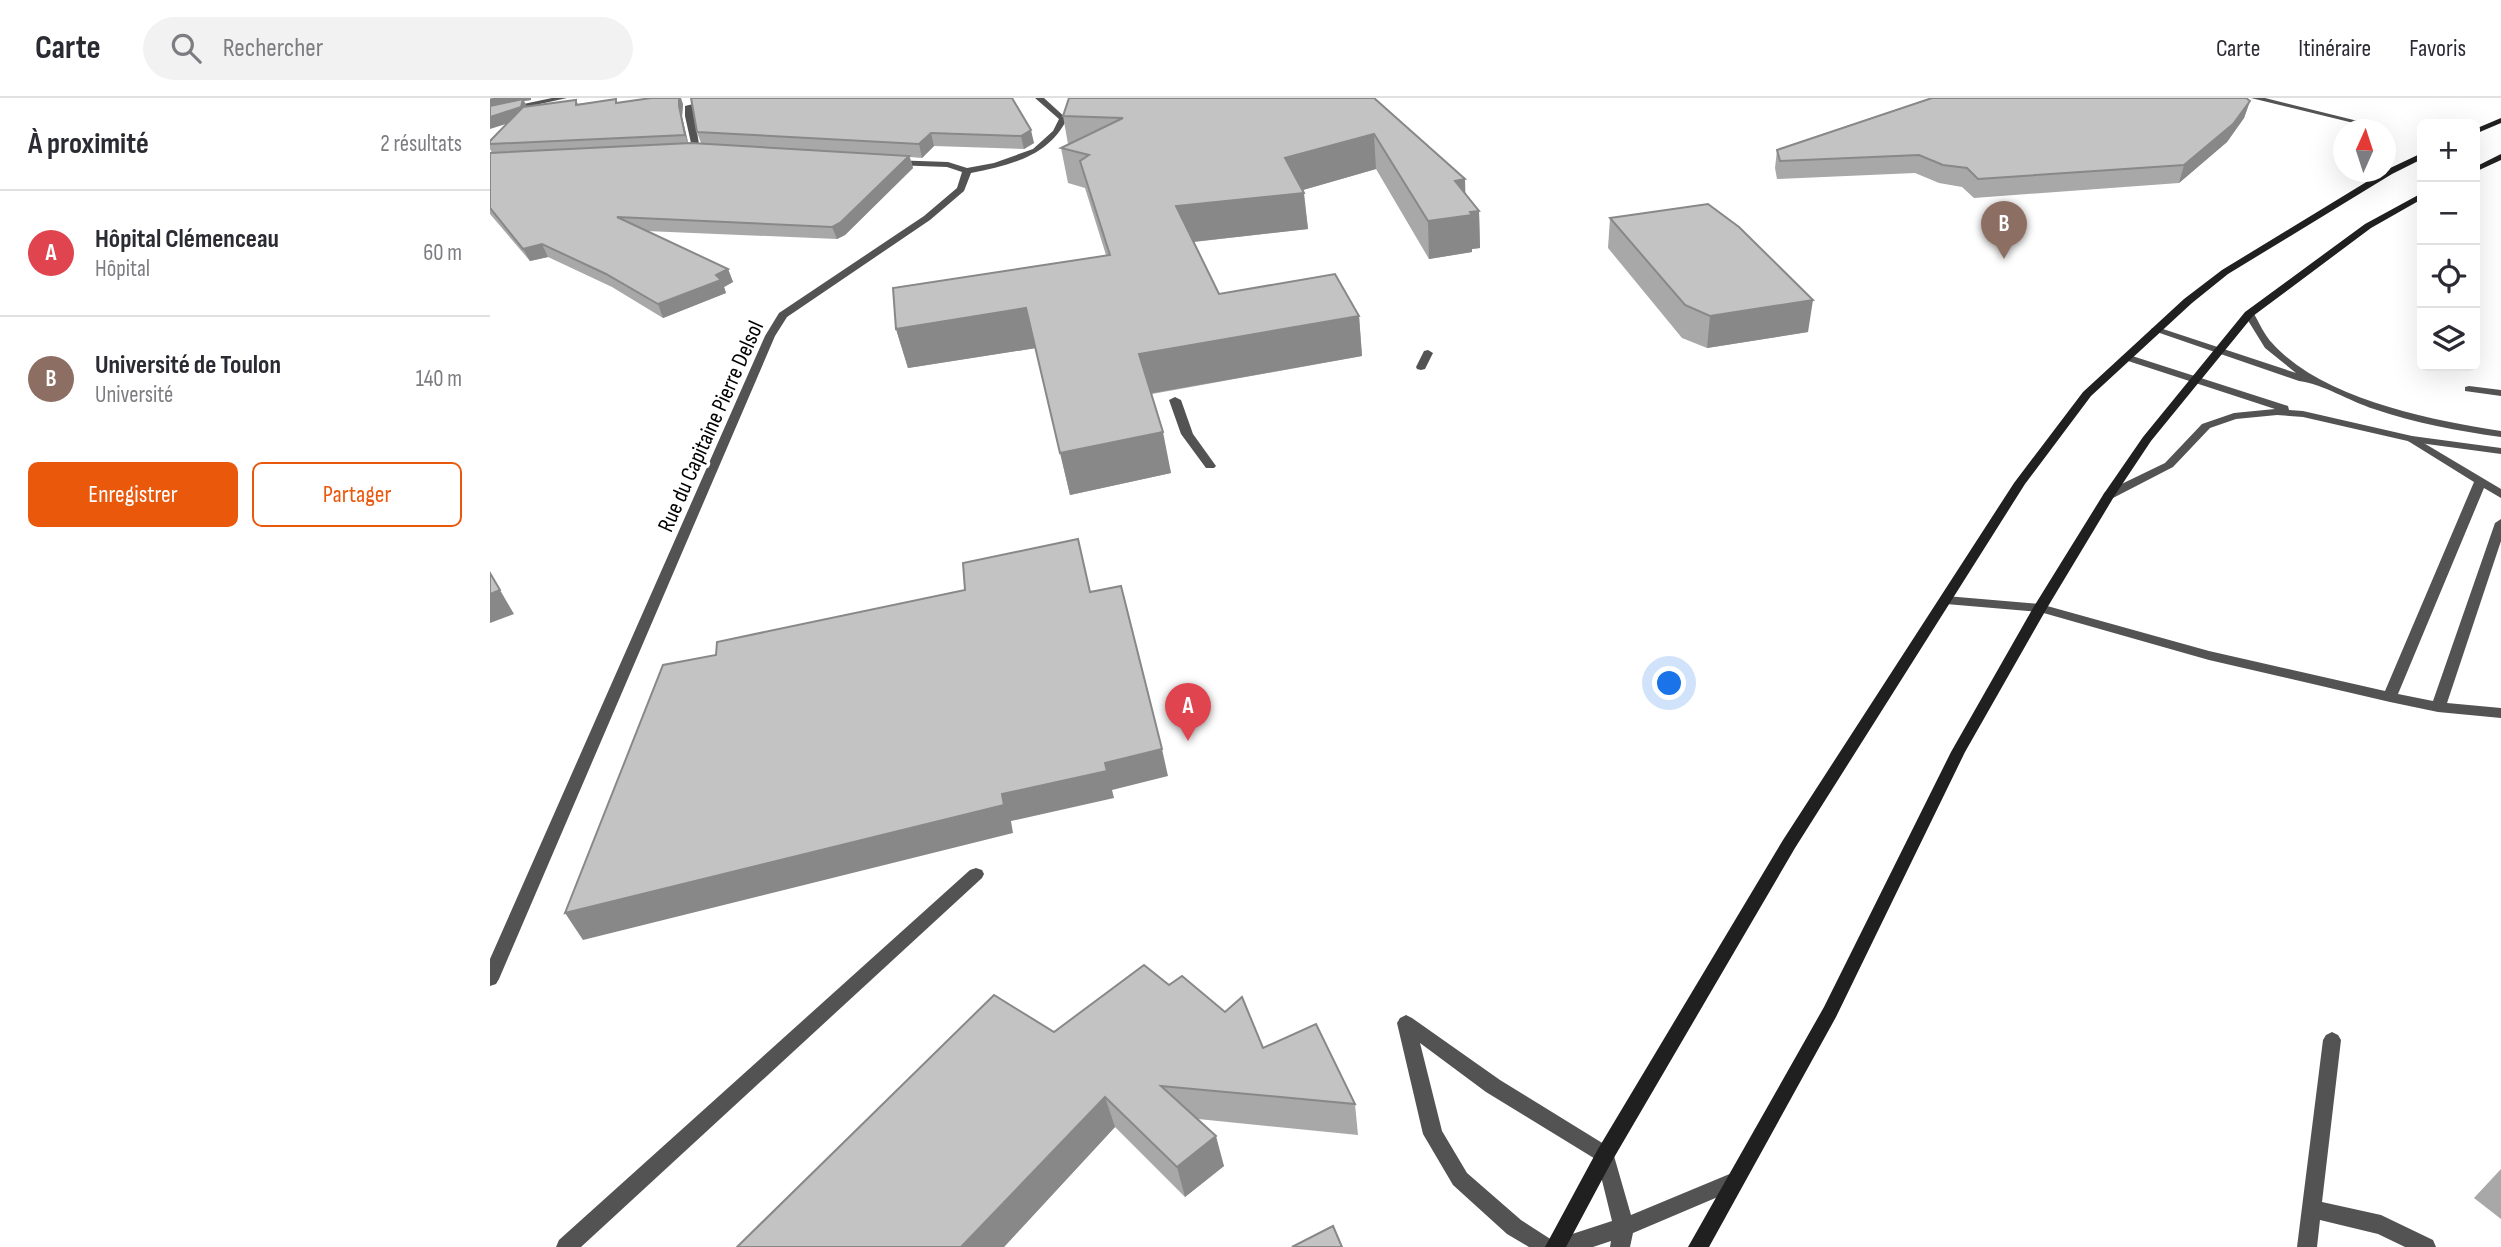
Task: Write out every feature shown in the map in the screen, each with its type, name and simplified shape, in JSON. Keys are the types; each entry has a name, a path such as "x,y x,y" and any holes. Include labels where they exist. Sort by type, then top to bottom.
{"main road":[{"path":"2480,130 2501,120"},
{"path":"2480,168 2501,157"},
{"path":"1555,1247 1605,1155 1789,844 2020,483 2087,394 2156,330 2225,272 2389,172 2417,158"},
{"path":"1698,1247 1732,1182 1830,1012 1958,752 2040,608 2109,495 2147,439 2249,314 2368,226 2417,199"}],"street":[{"path":"490,113 564,98"},
{"path":"709,151 690,150 696,139 687,111 689,106 729,98"},
{"path":"882,161 948,165 967,171 1026,156 1048,142 1060,128 1063,119 1039,98"},
{"path":"2255,98 2344,119"},
{"name":"Rue du Capitaine Pierre Delsol","path":"490,979 769,336 783,315 928,218 961,189 967,171"},
{"path":"2249,314 2277,353 2331,388"},
{"path":"2156,330 2423,420 2501,434"},
{"path":"1421,367 1428,353"},
{"path":"2126,357 2302,414 2412,439 2501,451"},
{"path":"2469,389 2501,393"},
{"path":"1175,400 1187,433 1210,466"},
{"path":"2109,495 2169,465 2206,426 2218,421 2277,412 2302,414"},
{"path":"2412,439 2501,494"},
{"path":"2390,697 2481,480"},
{"path":"2438,707 2501,523"},
{"path":"1946,600 2040,608 2209,655 2390,697 2438,707 2501,713"},
{"path":"566,1247 975,874"},
{"path":"1547,1247 1514,1227 1460,1179 1433,1134 1406,1023 1493,1086 1605,1155 1624,1227 1620,1247"},
{"path":"2308,1247 2332,1040"},
{"path":"1563,1247 1624,1227 1732,1182"},
{"path":"2312,1209 2381,1225 2426,1247"}],"building":[{"path":"651,98 679,98 685,135 490,144 523,107 576,100 576,105 616,99 616,103"},
{"path":"691,98 1012,98 1031,130 1021,136 931,133 919,144 697,132"},
{"path":"1069,98 1374,98 1465,179 1455,181 1479,211 1470,212 1472,215 1428,221 1374,134 1285,158 1304,193 1176,206 1219,294 1335,274 1359,316 1139,354 1163,432 1060,453 1026,308 896,329 893,288 1110,255 1080,161 1089,155 1061,148 1123,118 1063,116"},
{"path":"1932,98 2246,98 2250,101 2233,124 2184,165 1978,179 1967,168 1943,165 1919,155 1780,161 1777,150"},
{"path":"523,99 521,107 490,117 490,106"},
{"path":"691,143 909,156 841,222 832,227 617,217 728,269 716,275 721,280 658,304 606,274 542,244 523,249 490,208 490,153"},
{"path":"1708,204 1739,227 1813,300 1710,316 1685,305 1610,218"},
{"path":"1078,539 1090,592 1121,586 1162,749 1105,763 1107,771 1002,794 1004,805 565,913 663,665 716,655 717,642 965,590 963,563"},
{"path":"490,573 500,590 490,594"},
{"path":"1144,965 1169,985 1182,976 1225,1012 1242,997 1263,1048 1316,1024 1355,1104 1161,1086 1216,1136 1177,1167 1105,1097 961,1247 737,1247 994,995 1054,1032"},
{"path":"1333,1226 1342,1247 1292,1247"}],"place":[{"name":"Université de Toulon","path":"2004,259"},
{"name":"Hôpital Clémenceau","path":"1188,741"}]}
